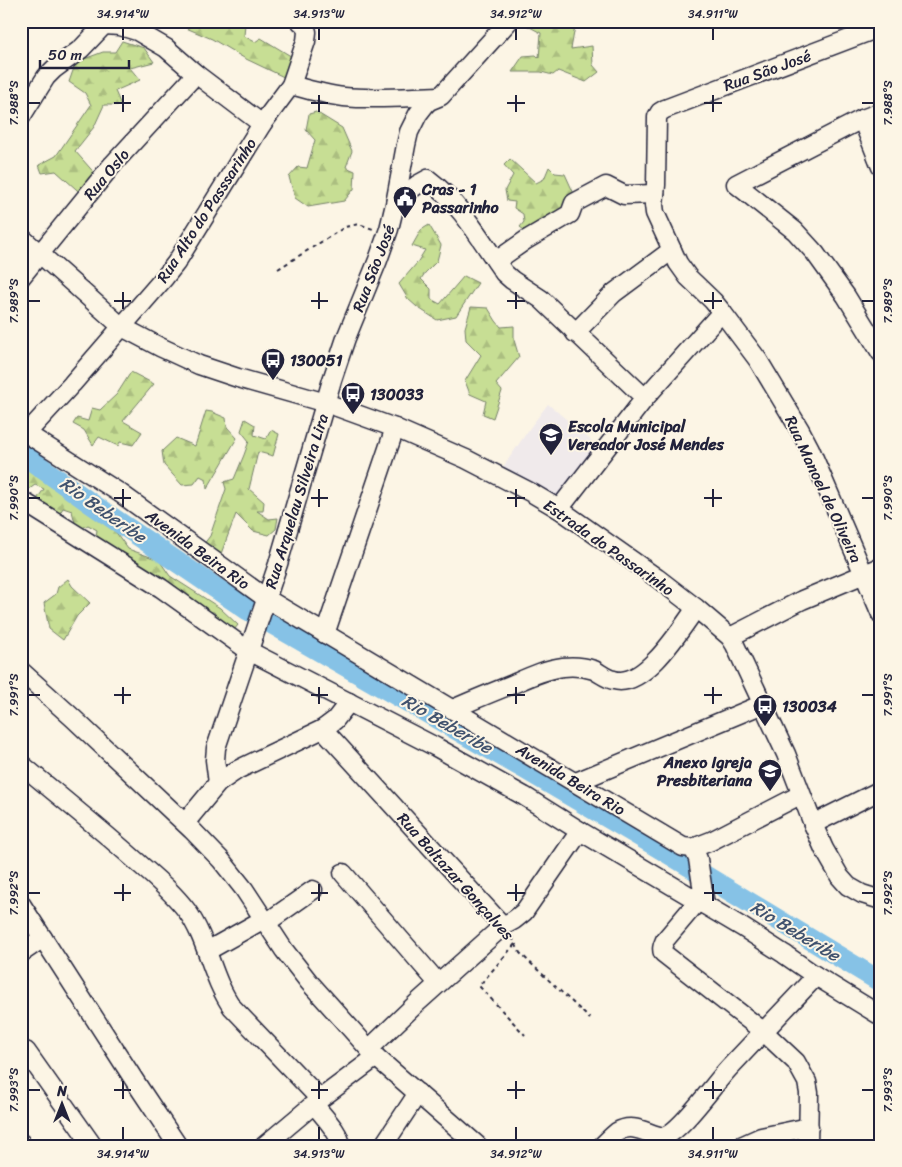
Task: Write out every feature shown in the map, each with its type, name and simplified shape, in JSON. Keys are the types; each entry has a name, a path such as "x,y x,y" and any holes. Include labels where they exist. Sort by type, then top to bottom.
{"street":[{"name":"Rua São José","path":"326,403 346,338 387,233 396,200 409,132 418,114 428,101 441,96 509,21"},
{"path":"21,117 46,77 81,49 101,23 137,31 154,40 262,124"},
{"name":"Rua Alto do Passsarinho","path":"24,432 122,327 176,263 262,124 291,85 306,27"},
{"name":"Rua São José","path":"658,118 660,112 665,109 881,27"},
{"name":"Rua Oslo","path":"21,277 113,164 196,74"},
{"path":"291,85 320,93 345,97 441,96"},
{"path":"881,112 862,119 736,184 795,231 815,253 846,296 881,353"},
{"name":"Rua Manoel de Oliveira","path":"658,118 654,194 655,213 678,263 688,277 713,301 758,360 800,430 881,614"},
{"path":"862,119 881,167"},
{"path":"396,200 417,184 428,179 458,208 504,273 541,299 645,398"},
{"path":"496,261 526,240 570,214 574,203 606,186 624,195 654,194"},
{"name":"Estrada do Passarinho","path":"21,237 122,327 199,365 326,403 395,428 501,476 558,509 696,608 730,638 735,645 786,754 812,824 840,877 848,886 862,894 881,900"},
{"path":"576,333 614,294 672,250"},
{"path":"558,509 645,398 722,312"},
{"name":"Rua Arquelau Silveira Lira","path":"218,783 215,760 216,748 278,564 326,403"},
{"path":"325,634 395,428"},
{"name":"Avenida Beira Rio","path":"24,432 120,493 265,603 325,634 576,782 666,838 693,852"},
{"path":"21,500 299,678 350,702 436,747 524,796 580,831 702,900 816,976 881,1016"},
{"path":"730,638 802,600 881,566"},
{"path":"453,709 552,669 565,667 592,669 611,680 627,681 641,673 661,655 696,608"},
{"path":"21,672 185,823 221,860 244,889 284,950 309,982 372,1053 478,1146"},
{"path":"185,823 218,783 237,770 323,729 335,720 350,702"},
{"path":"576,782 762,704"},
{"name":"Rua Baltazar Gonçalves","path":"323,729 503,926"},
{"path":"21,764 103,832 171,893 186,909 195,923 222,990 232,1007 317,1101 340,1139 341,1146"},
{"path":"812,824 881,790"},
{"path":"702,900 693,852 800,795"},
{"path":"264,1146 372,1053 438,983 503,926 524,912 580,831"},
{"path":"343,873 438,983"},
{"path":"207,951 265,921 313,890"},
{"path":"702,900 665,940 661,949 663,953 764,1032 796,1062 807,1082 809,1094 808,1146"},
{"path":"21,904 178,1146"},
{"path":"21,953 43,938"},
{"path":"602,1146 617,1132 630,1128 639,1129 663,1138 672,1133 729,1068 816,976"},
{"path":"26,1052 93,1146"},
{"path":"383,1146 418,1094"},
{"path":"741,1146 761,1137 809,1127"}],"path":[{"path":"278,269 345,227 359,224 387,233"},
{"name":"Rua Baltazar Gonçalves","path":"503,926 514,938 520,953 590,1020"},
{"path":"516,944 479,986 525,1036"}],"shaded area":[{"name":"Escola Municipal Vereador José Mendes","path":"548,404 599,447 556,498 530,486 503,467"}],"green space":[{"path":"149,21 239,21 245,24 244,36 255,42 261,38 294,58 288,79 244,58 212,39 172,22 153,29"},
{"path":"527,21 576,21 571,49 592,46 593,65 599,72 586,82 558,71 553,75 541,72 512,72 523,56 536,55 539,58 541,33 526,25"},
{"path":"122,41 144,48 154,62 130,68 140,80 115,91 121,105 104,105 94,127 75,151 97,176 86,198 56,171 42,173 39,165 56,156 91,105 85,93 69,82 76,62 103,52 115,52"},
{"path":"316,112 342,128 352,151 346,167 355,171 354,189 344,201 308,207 295,198 289,177 298,167 307,168 315,140 306,130 309,114"},
{"path":"510,159 536,183 544,179 549,167 555,173 565,174 575,196 566,212 527,232 520,227 524,222 523,214 514,208 515,202 507,201 505,190 513,175 504,165"},
{"path":"429,225 441,245 437,261 421,279 431,289 431,299 440,304 464,276 478,283 456,316 437,320 408,299 399,284 417,263 425,250 412,246 421,230"},
{"path":"471,307 488,308 501,327 514,326 514,340 519,357 496,384 502,391 493,418 483,414 486,401 470,394 465,381 481,355 466,340 465,328"},
{"path":"131,372 154,384 123,421 142,432 133,445 120,442 118,446 99,437 93,445 84,430 73,424 77,418 88,421 92,408 100,410 117,394"},
{"path":"206,411 226,418 227,427 237,438 207,489 206,479 200,476 194,484 182,485 164,465 162,451 176,438 195,446"},
{"path":"245,419 255,425 254,435 266,439 271,430 279,434 273,456 258,452 249,489 264,502 263,511 257,511 269,519 278,518 276,529 269,535 253,531 236,514 219,559 203,545 210,536 226,489 224,482 234,479 249,441 241,431"},
{"path":"21,460 112,527 128,549 159,560 170,576 220,608 238,625 234,630 220,624 214,612 201,612 95,542 97,530 88,525 77,531 72,511 63,508 55,521 35,502 44,489 35,485 21,495"},
{"path":"68,579 72,586 90,603 77,616 63,640 49,629 44,603 56,594 58,587"}],"waterway":[{"name":"Rio Beberibe","path":"21,453 89,502 248,610 651,843 881,982"}],"place":[{"name":"Cras - 1 Passarinho","path":"405,219"},
{"name":"130051","path":"273,381"},
{"name":"130033","path":"353,415"},
{"name":"Escola Municipal Vereador José Mendes","path":"551,456"},
{"name":"130034","path":"765,727"},
{"name":"Anexo Igreja Presbiteriana","path":"770,792"}]}
